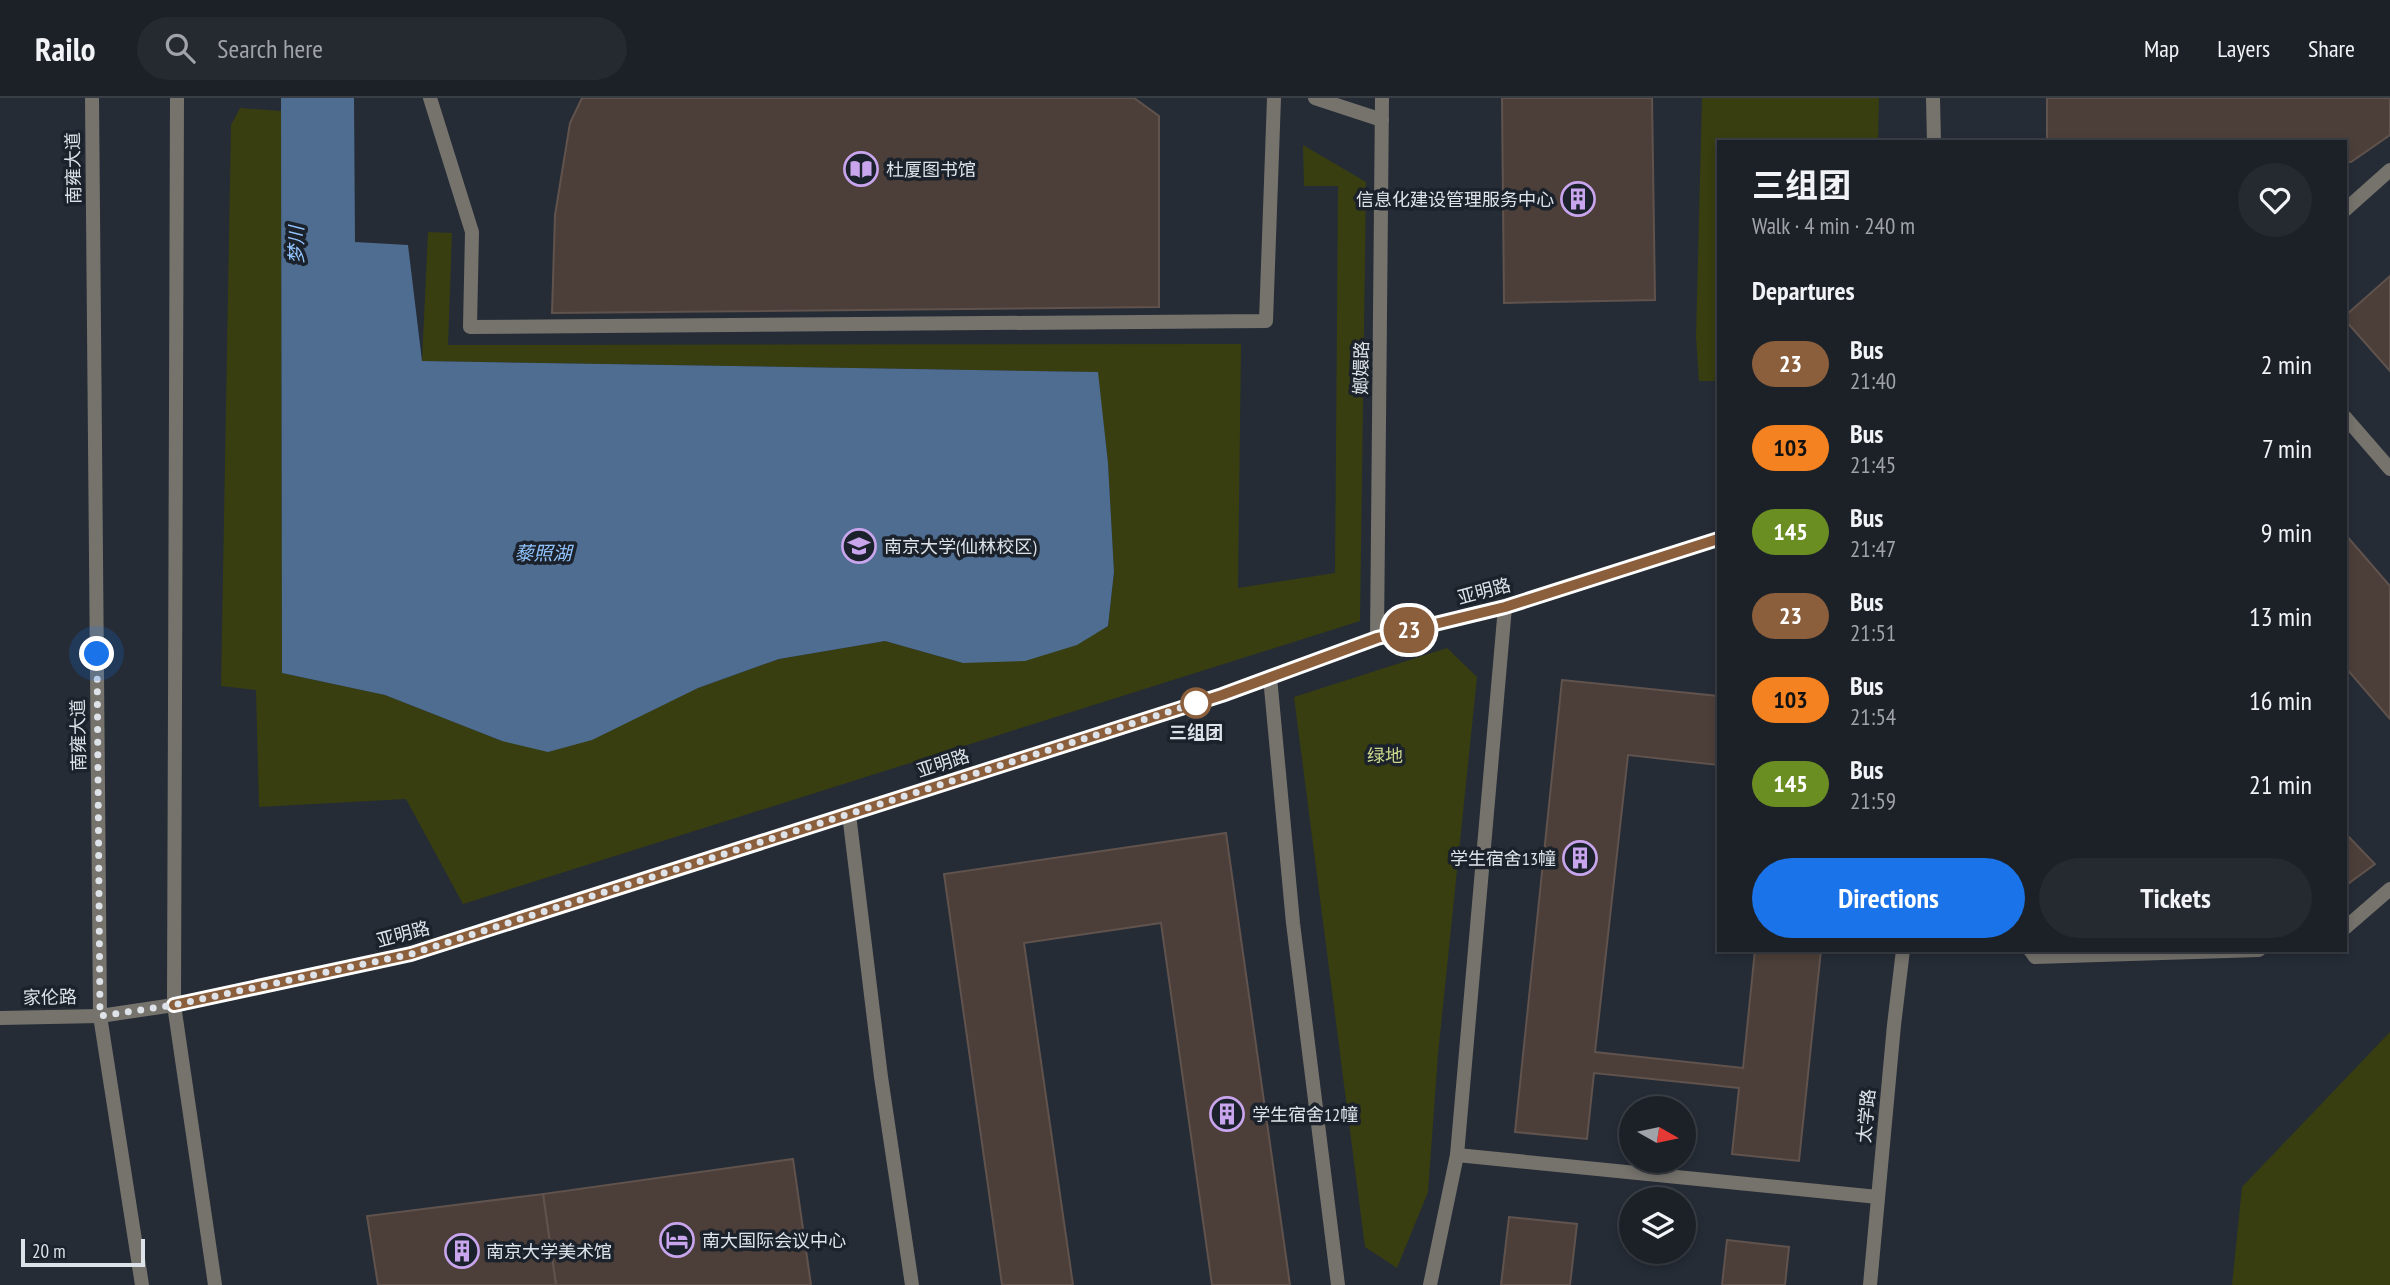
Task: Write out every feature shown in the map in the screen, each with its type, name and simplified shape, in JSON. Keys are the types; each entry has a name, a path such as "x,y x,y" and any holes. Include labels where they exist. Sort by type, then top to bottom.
{"street":[{"name":"南雍大道","path":"92,98 100,1016 142,1285"},
{"path":"177,98 174,1005 215,1285"},
{"path":"430,98 472,232 470,327 1266,321 1274,98"},
{"path":"1315,98 1382,120"},
{"name":"嫏嬛路","path":"1377,638 1382,98"},
{"path":"1933,98 1934,140"},
{"path":"2347,208 2390,170"},
{"path":"2347,419 2390,469"},
{"name":"亚明路","path":"100,1016 174,1005 411,954 1211,698 1377,638 1505,607 1717,539"},
{"path":"1430,1285 1457,1155 1505,607"},
{"path":"1270,677 1293,923 1338,1285"},
{"path":"849,814 881,1077 912,1285"},
{"path":"2347,926 2390,889"},
{"name":"太学路","path":"1870,1285 1903,952"},
{"path":"2031,952 2035,957 2195,952"},
{"name":"家伦路","path":"0,1018 100,1016"},
{"path":"1457,1155 1878,1197"}],"green space":[{"path":"1702,98 1879,98 1878,140 1717,140 1717,381 1699,381 1696,337"},
{"path":"240,108 281,111 282,673 385,695 502,741 698,688 779,659 885,641 963,663 1108,627 1114,572 1108,463 1097,372 422,361 428,232 452,233 448,345 1241,344 1238,588 1335,573 1338,186 1304,186 1303,145 1366,182 1360,621 463,904 406,799 259,807 256,690 221,686 231,125"},
{"name":"绿地","path":"1447,648 1477,677 1438,1054 1428,1192 1397,1268 1365,1247 1294,697"},
{"path":"2390,1032 2390,1285 2232,1285 2242,1187"}],"water":[{"name":"藜照湖","path":"281,98 354,98 355,242 408,245 422,361 1098,372 1108,463 1114,572 1108,626 1077,645 1025,661 963,663 885,641 779,659 698,688 592,740 548,752 502,741 385,695 282,673"}],"building":[{"name":"杜厦图书馆","path":"582,98 1134,98 1159,116 1159,307 552,313 555,215 570,123"},
{"name":"信息化建设管理服务中心","path":"1502,98 1652,98 1655,300 1504,303"},
{"path":"2047,98 2390,98 2390,135 2351,162 2347,162 2347,140 2047,140"},
{"path":"2390,276 2390,371 2347,322 2347,314"},
{"path":"2347,536 2390,586 2390,719 2347,669"},
{"name":"学生宿舍13幢","path":"1562,680 1717,696 1717,765 1628,755 1595,1052 1743,1068 1755,952 1821,952 1799,1161 1732,1154 1739,1088 1594,1073 1587,1139 1515,1132"},
{"name":"学生宿舍12幢","path":"1226,833 1290,1285 1212,1285 1161,923 1024,943 1073,1285 1002,1285 944,874"},
{"path":"2347,835 2375,864 2347,885"},
{"name":"南大国际会议中心","path":"793,1159 811,1285 556,1285 543,1194"},
{"name":"南京大学美术馆","path":"543,1194 556,1285 378,1285 367,1216"},
{"path":"1509,1217 1577,1224 1570,1285 1501,1285"},
{"path":"1727,1240 1789,1247 1785,1285 1722,1285"}],"bus line":[{"name":"23","path":"174,1005 411,954 1222,695 1377,638 1505,607 1717,539"}],"place":[{"name":"杜厦图书馆","path":"861,169"},
{"name":"信息化建设管理服务中心","path":"1578,199"},
{"name":"南京大学(仙林校区)","path":"859,546"},
{"name":"三组团","path":"1196,703"},
{"name":"学生宿舍13幢","path":"1580,858"},
{"name":"学生宿舍12幢","path":"1227,1114"},
{"name":"南大国际会议中心","path":"677,1240"},
{"name":"南京大学美术馆","path":"462,1251"}],"route":[{"path":"97,654 100,1016 174,1005 411,954 1196,703"}],"water label":[{"name":"梦川","path":"296,245"}]}
